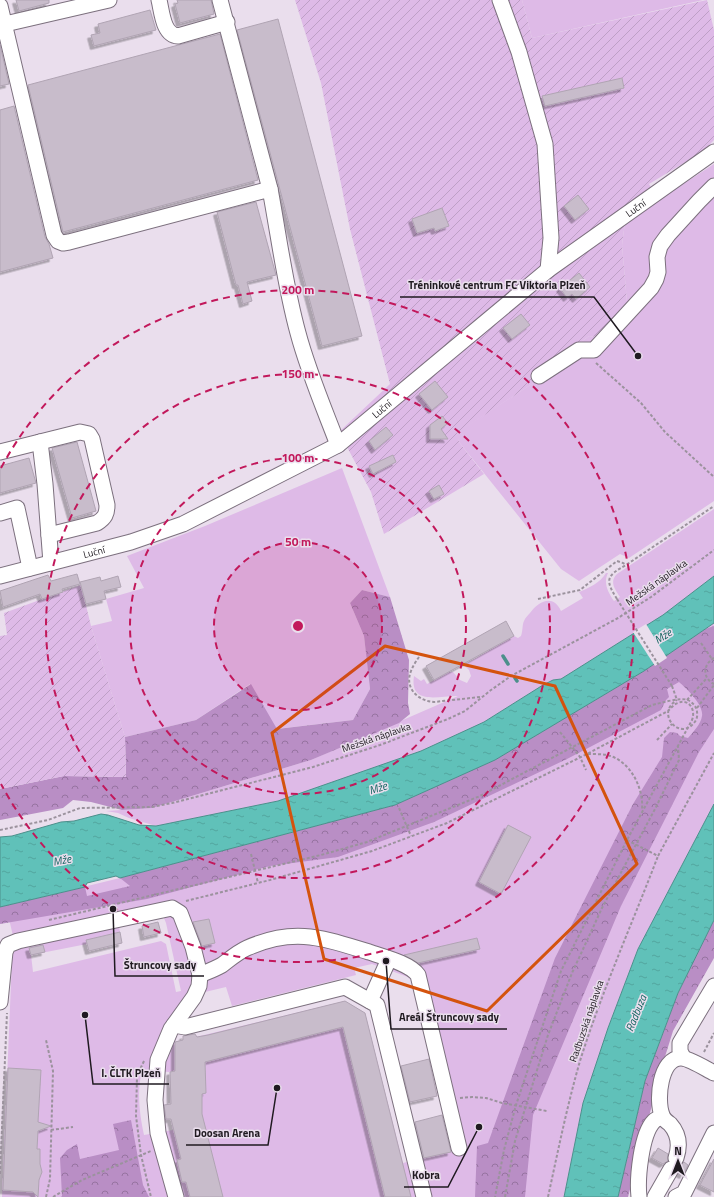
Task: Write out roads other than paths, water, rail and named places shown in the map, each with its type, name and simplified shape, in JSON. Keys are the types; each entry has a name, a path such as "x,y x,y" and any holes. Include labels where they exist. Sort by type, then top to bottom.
{"street":[{"path":"5,24 109,0"},
{"path":"159,0 167,30 173,36 178,36 227,22"},
{"path":"220,0 270,189 288,295 298,334 314,382 338,445"},
{"path":"500,0 519,52 544,144 551,238 548,270"},
{"path":"0,6 54,235 58,241 63,243 69,242 270,189"},
{"name":"Luční","path":"0,576 131,542 183,524 338,445 548,270 714,152"},
{"path":"539,376 579,350 594,350 651,288 658,272 657,257 660,246 699,200 714,186"},
{"path":"0,452 80,432 89,434 92,439 107,505 107,512 104,519 97,523 49,535"},
{"path":"40,442 51,563"},
{"path":"0,513 17,508 30,568"},
{"path":"4,1006 4,949 18,940 172,908 180,913 193,947 200,974 199,986 194,997 174,1025 158,1060 156,1071 156,1114 158,1133 176,1197"},
{"path":"200,974 216,968 247,948 287,936 310,936 319,938 389,959 414,970 418,974 459,1148"},
{"path":"370,1001 389,959"},
{"path":"683,1058 680,1051 680,1042 714,986"},
{"path":"174,1025 185,1027 345,987 377,1005 424,1197"},
{"path":"655,1197 673,1163 679,1143 675,1129 662,1116 659,1090 664,1073 669,1063 675,1058 683,1058 714,1073"},
{"path":"639,1197 638,1185 640,1161 648,1133 654,1122 662,1116"},
{"path":"676,1197 684,1193 714,1133"}],"water":[{"name":"Mže","path":"714,576 714,623 644,671 495,760 395,805 120,878 116,876 87,883 85,887 0,907 0,837 12,836 61,822 74,821 101,814 139,825 156,826 278,801 421,751 484,722 543,685 553,680 561,679 663,615"},
{"name":"Radbuza","path":"714,804 714,920 678,993 645,1081 618,1197 564,1197 583,1103 608,1028 638,949"}],"waterway":[{"path":"503,656 508,664"}],"place":[{"name":"Tréninkové centrum FC Viktoria Plzeň","path":"638,356"},
{"name":"Štruncovy sady","path":"113,909"},
{"name":"Areál Štruncovy sady","path":"386,961"},
{"name":"I. ČLTK Plzeň","path":"85,1015"},
{"name":"Doosan Arena","path":"277,1088"},
{"name":"Kobra","path":"479,1127"}]}
